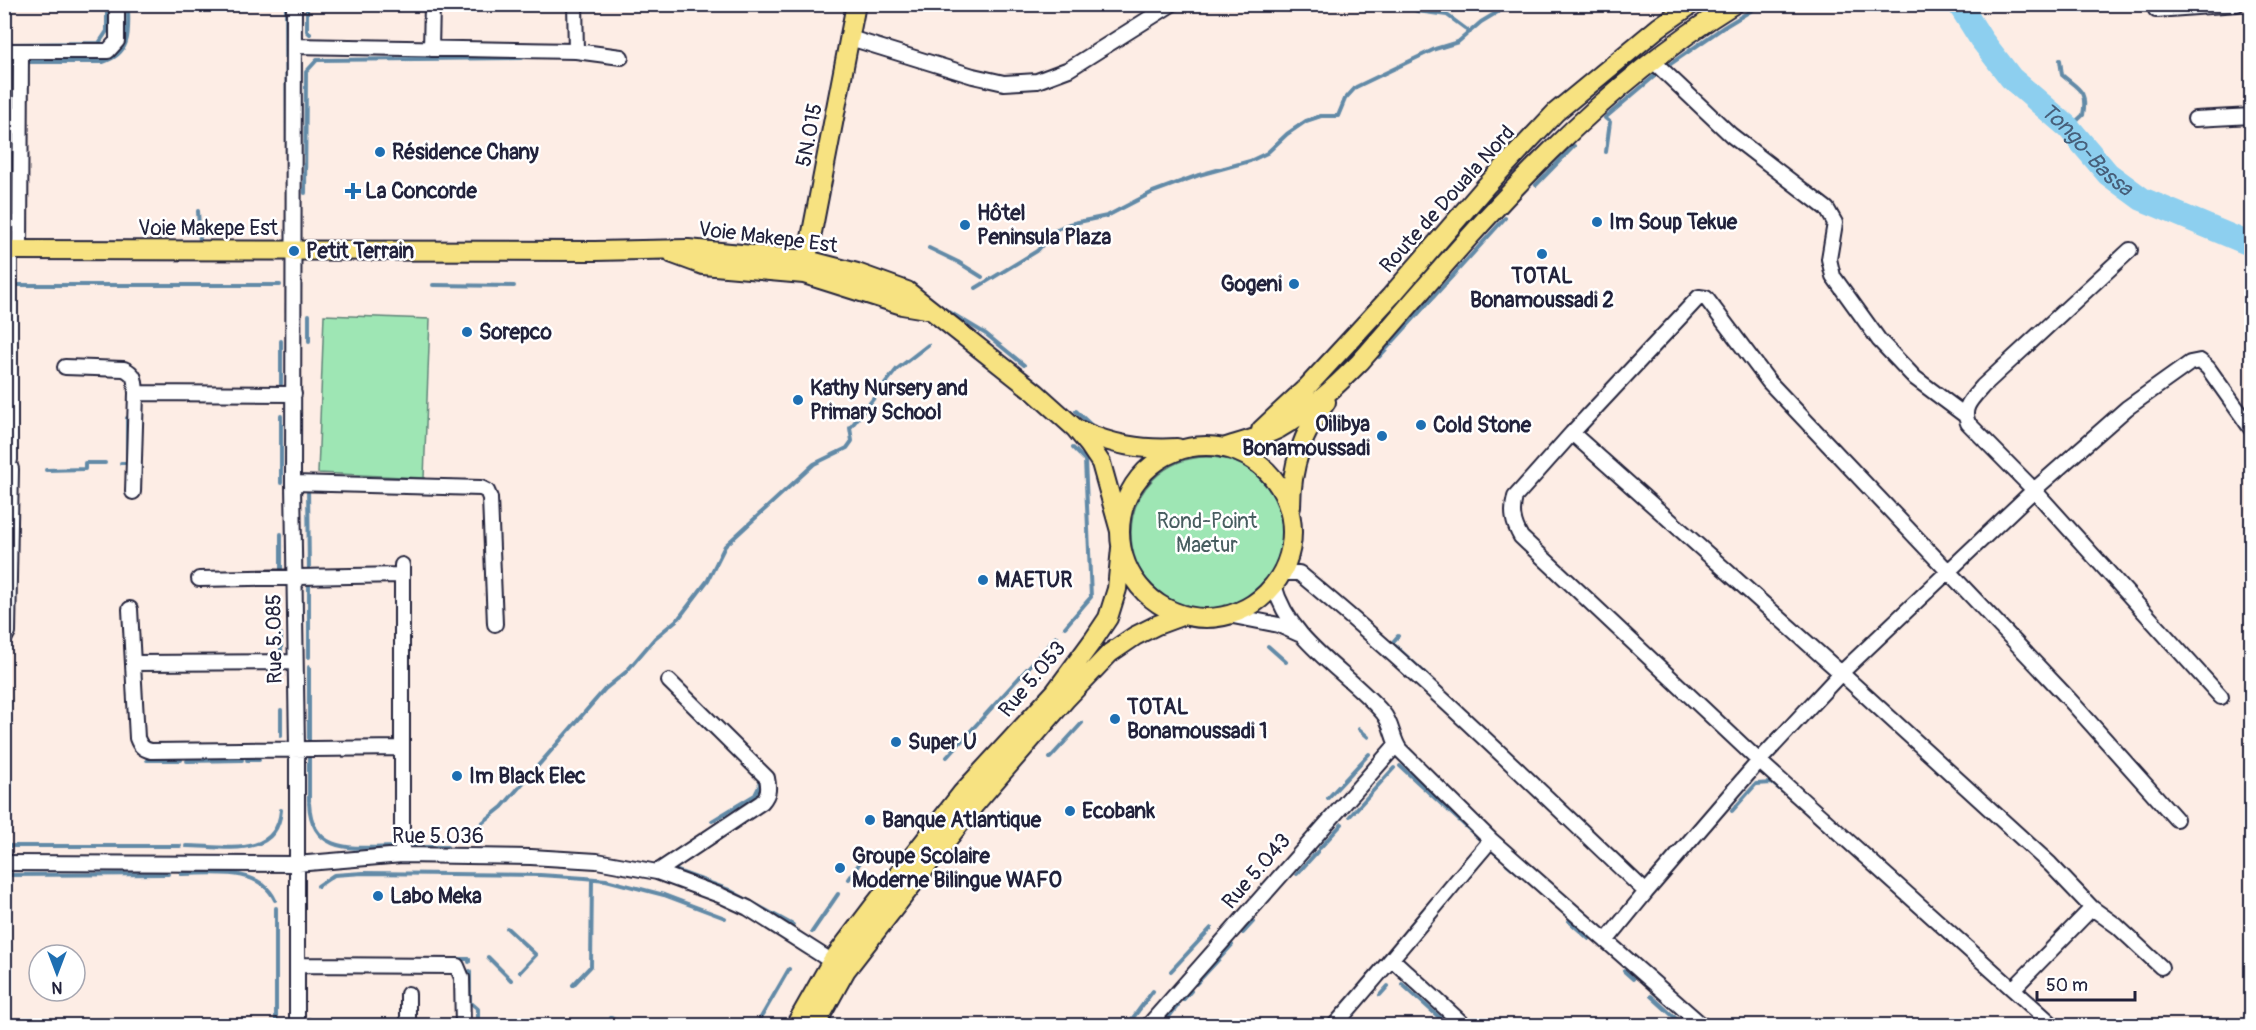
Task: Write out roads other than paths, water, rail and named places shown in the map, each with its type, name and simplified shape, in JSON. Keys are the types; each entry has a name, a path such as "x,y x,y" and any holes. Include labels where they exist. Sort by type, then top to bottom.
{"main road":[{"name":"5N.015","path":"806,267 856,4"},
{"name":"Route de Douala Nord","path":"1251,440 1307,387 1391,296 1486,186 1556,112 1659,27 1692,4"},
{"name":"Route de Douala Nord","path":"1341,381 1489,213 1548,152 1591,111 1652,60 1734,4"},
{"name":"Voie Makepe Est","path":"12,250 664,251 703,265 806,267 902,305 928,310 1036,393 1075,428"},
{"path":"1075,428 1107,442 1123,446 1165,449 1223,448 1279,429 1300,416 1341,381"},
{"path":"1075,428 1101,463 1129,571 1143,591 1162,606 1184,615 1206,618 1228,615 1254,604 1278,579 1290,554 1293,533 1291,489 1295,460 1304,436 1341,381"},
{"path":"1121,540 1125,502 1140,477 1163,458 1190,448"},
{"path":"1223,448 1246,456 1267,471 1282,491 1291,515"},
{"name":"Rue 5.053","path":"795,1026 962,793 1055,692 1094,639 1108,618 1117,589 1121,540"},
{"name":"Rue 5.053","path":"814,1026 839,965 975,804 1103,661 1135,636 1184,615"}],"street":[{"path":"4,51 108,51 117,41 117,4"},
{"name":"Rue 5.085","path":"294,4 293,483 297,748 297,1026"},
{"path":"431,49 432,4"},
{"path":"575,4 576,51"},
{"path":"850,38 973,76 1004,83 1037,81 1069,69 1172,4"},
{"path":"2156,10 2237,4"},
{"path":"294,46 576,51 621,57"},
{"path":"4,639 8,632 7,456 12,250 21,51"},
{"path":"1652,60 1731,135 1827,209 1835,223 1829,259 1833,276 1879,340 1915,378 1965,417 1968,423 2034,490 2221,697"},
{"path":"2195,119 2252,116"},
{"path":"1965,417 1968,404 1983,386 2130,250"},
{"path":"2054,1026 1759,761 1529,545 1515,528 1513,518 1515,497 1699,297 1706,298 1769,382 2067,698 2176,819"},
{"path":"1606,941 1759,761 1841,673 2034,490 2127,408 2190,363 2200,361 2208,368 2252,430"},
{"path":"65,367 124,369 135,377 133,492"},
{"path":"136,393 294,394"},
{"path":"1572,433 1841,673 2050,864 2092,908 2117,926 2161,968"},
{"path":"293,483 481,488 487,491 490,498 495,624"},
{"path":"199,579 402,570 402,855"},
{"path":"1646,892 1343,609 1299,573 1278,579 1284,610 1301,635 1386,716 1396,745 1491,840 1703,1026"},
{"path":"130,609 137,738 144,749 151,751 402,748"},
{"path":"1228,615 1279,625 1301,635"},
{"path":"133,663 296,662"},
{"path":"657,872 762,802 769,788 767,778 669,681"},
{"name":"Rue 5.043","path":"1148,1026 1396,745"},
{"path":"1334,1026 1393,960 1491,840"},
{"name":"Rue 5.036","path":"4,863 296,864 402,855 531,857 597,861 657,872 695,885 748,908 839,965"},
{"path":"2013,989 2092,908"},
{"path":"1393,960 1465,1026"},
{"path":"298,965 457,966 462,978 463,1026"},
{"path":"408,994 408,1026"}],"waterway":[{"path":"4,44 99,43 107,31 107,4"},
{"path":"24,62 103,62 113,58 120,53 127,39 128,4"},
{"path":"286,4 287,166"},
{"path":"307,4 307,31 310,34"},
{"path":"976,288 1037,251 1057,229 1069,224 1107,216 1153,192 1199,175 1250,161 1267,153 1287,134 1306,121 1321,116 1338,116 1345,99 1356,87 1435,49 1458,42 1481,22 1511,4"},
{"path":"1666,67 1762,4"},
{"name":"Tongo-Bassa","path":"1959,4 1981,39 2011,78 2069,128 2108,174 2142,199 2252,245"},
{"path":"1410,8 1447,15 1470,32"},
{"path":"305,193 306,72 317,60 522,58"},
{"path":"2060,60 2062,75 2077,87 2084,100 2083,115 2069,128"},
{"path":"1606,152 1610,122 1605,118 1657,74"},
{"path":"1536,185 1574,146"},
{"path":"198,211 200,242"},
{"path":"1379,357 1505,218"},
{"path":"488,242 514,242"},
{"path":"539,242 597,242"},
{"path":"707,242 774,248"},
{"path":"929,248 982,277"},
{"path":"14,285 280,285"},
{"path":"433,285 514,286"},
{"path":"936,304 986,334 1024,365"},
{"path":"309,315 309,341"},
{"path":"281,341 281,384"},
{"path":"465,841 502,807 605,689 626,672 655,638 679,618 708,580 725,546 814,464 847,448 852,441 850,428 897,369 928,345"},
{"path":"1076,411 1092,426"},
{"path":"281,416 281,483"},
{"path":"121,463 127,463 127,418"},
{"path":"1065,627 1091,597 1085,460 1073,448"},
{"path":"46,470 85,469 85,463 105,463"},
{"path":"308,487 309,572"},
{"path":"281,534 281,573"},
{"path":"309,581 309,657"},
{"path":"281,634 281,655"},
{"path":"1398,636 1392,643 1427,675"},
{"path":"947,757 1056,637"},
{"path":"1268,646 1286,662"},
{"path":"309,667 309,743"},
{"path":"281,710 281,736"},
{"path":"698,720 713,734"},
{"path":"1050,758 1082,723"},
{"path":"1359,729 1368,737"},
{"path":"309,753 309,801"},
{"path":"1328,798 1369,754"},
{"path":"147,760 181,760"},
{"path":"187,761 242,760"},
{"path":"247,760 259,760"},
{"path":"1400,766 1484,843"},
{"path":"1350,816 1394,768"},
{"path":"712,821 755,795 760,785 758,776"},
{"path":"1732,811 1756,784 1772,783 1783,792"},
{"path":"309,803 312,821 319,833 328,841 353,848 399,847"},
{"path":"186,846 231,848 259,843 270,837 277,826 281,810"},
{"path":"1320,848 1342,824"},
{"path":"4,846 180,846"},
{"path":"406,847 447,847"},
{"path":"1489,848 1501,858"},
{"path":"1297,874 1318,851"},
{"path":"849,879 865,855"},
{"path":"1507,864 1518,873"},
{"path":"669,868 729,890 793,925"},
{"path":"181,874 221,873 247,877 268,889 275,900"},
{"path":"318,886 334,875 363,873 540,875 585,878 606,880 664,895 725,918"},
{"path":"4,875 168,874"},
{"path":"573,985 591,966 592,879"},
{"path":"812,932 838,894"},
{"path":"276,908 276,1023"},
{"path":"1569,921 1589,939"},
{"path":"1243,933 1253,922"},
{"path":"507,928 536,955 520,972"},
{"path":"1171,971 1211,928"},
{"path":"1196,984 1232,945"},
{"path":"488,957 511,980"},
{"path":"448,959 469,959 469,962"},
{"path":"756,1026 789,969"},
{"path":"470,971 470,1002 478,1009 478,1024 528,1023"},
{"path":"1624,971 1633,979"},
{"path":"1402,984 1441,1019"},
{"path":"1380,995 1388,986"},
{"path":"1127,1026 1153,991"},
{"path":"1183,1000 1191,991"},
{"path":"1651,996 1684,1026"},
{"path":"1162,1026 1178,1005"},
{"path":"611,1018 627,1026"},
{"path":"309,1019 309,1026"}],"place":[{"name":"Résidence Chany","path":"380,152"},
{"name":"La Concorde","path":"353,191"},
{"name":"Im Soup Tekue","path":"1597,222"},
{"name":"Hôtel Peninsula Plaza","path":"965,225"},
{"name":"Petit Terrain","path":"294,251"},
{"name":"TOTAL Bonamoussadi 2","path":"1542,254"},
{"name":"Gogeni","path":"1294,284"},
{"name":"Sorepco","path":"467,332"},
{"name":"Kathy Nursery and Primary School","path":"798,400"},
{"name":"Cold Stone","path":"1421,425"},
{"name":"Oilibya Bonamoussadi","path":"1382,436"},
{"name":"MAETUR","path":"983,580"},
{"name":"TOTAL Bonamoussadi 1","path":"1115,719"},
{"name":"Super U","path":"896,742"},
{"name":"Im Black Elec","path":"457,776"},
{"name":"Ecobank","path":"1070,811"},
{"name":"Banque Atlantique","path":"870,820"},
{"name":"Groupe Scolaire Moderne Bilingue WAFO","path":"840,868"},
{"name":"Labo Meka","path":"378,896"}],"park label":[{"name":"Rond-Point Maetur","path":"1207,533"}]}
